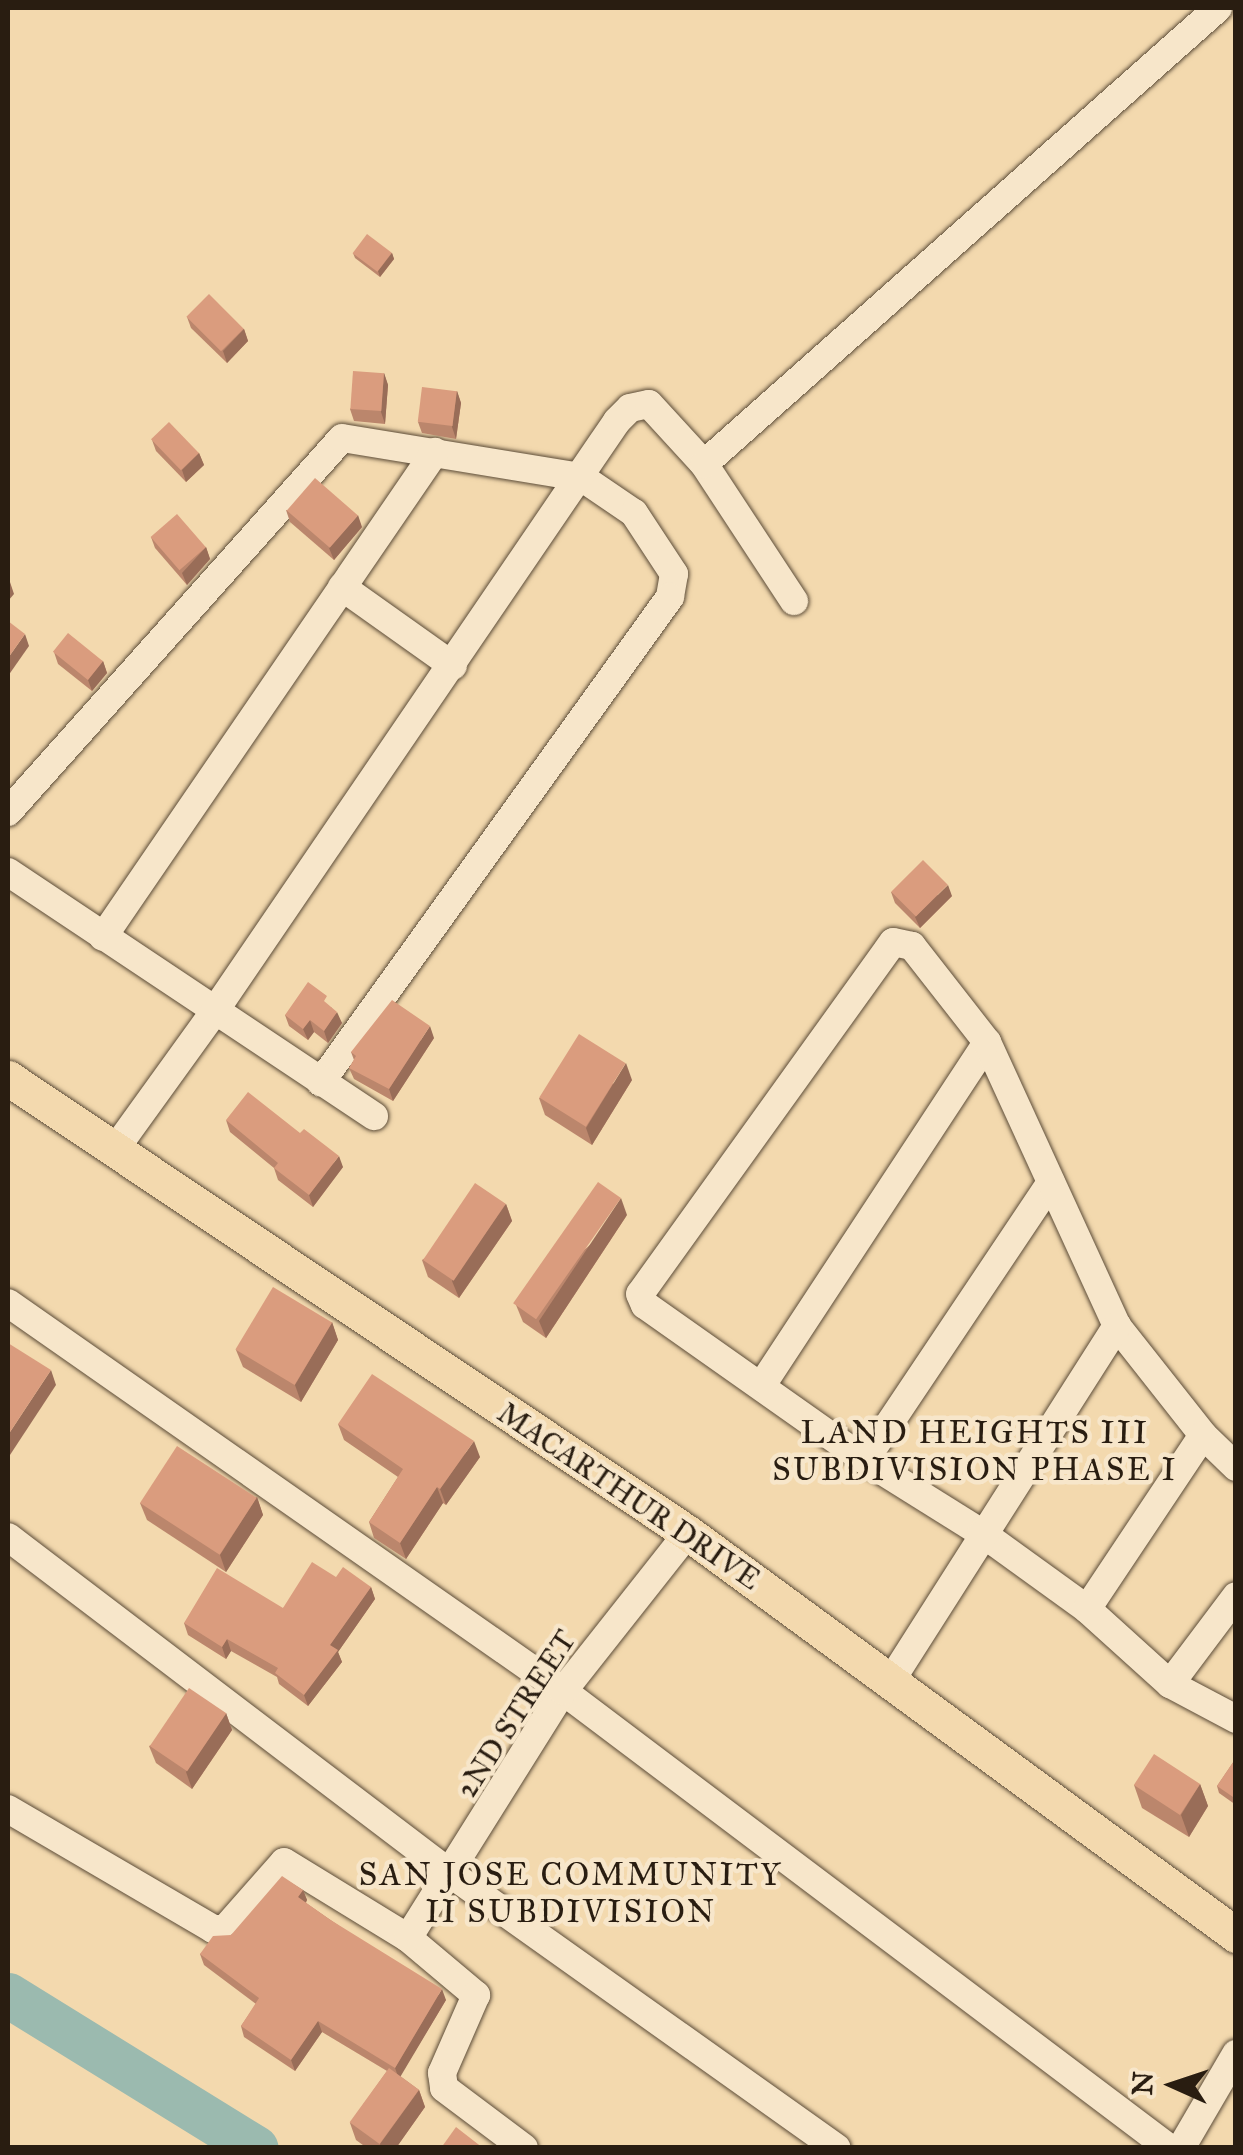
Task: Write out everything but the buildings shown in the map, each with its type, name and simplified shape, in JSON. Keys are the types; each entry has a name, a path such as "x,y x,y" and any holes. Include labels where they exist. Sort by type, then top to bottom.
{"main road":[{"name":"MACARTHUR DRIVE","path":"8,1079 688,1533 1236,1935"}],"street":[{"path":"704,464 1218,8"},
{"path":"116,1148 452,666 616,421 638,405 649,404 704,464 794,601"},
{"path":"8,812 336,441 354,438 581,477 634,513 674,574 670,598 321,1082"},
{"path":"103,937 435,452"},
{"path":"342,588 452,666"},
{"path":"8,872 374,1116"},
{"path":"1236,1467 1202,1435 1116,1326 987,1042 912,946 893,942 640,1294 645,1304 864,1460 982,1533 1087,1609 1170,1684 1236,1718"},
{"path":"762,1386 987,1042"},
{"path":"864,1460 1051,1182"},
{"path":"8,1303 563,1691 1170,2148"},
{"path":"892,1680 1116,1326"},
{"path":"1087,1609 1202,1435"},
{"name":"2ND STREET","path":"408,1938 563,1691 688,1533"},
{"path":"8,1538 451,1874 836,2148"},
{"path":"1170,1684 1236,1596"},
{"path":"8,1809 213,1930 224,1929 284,1862 408,1938 476,1995 442,2073 444,2088 524,2148"},
{"path":"1181,2148 1236,2054"}],"waterway":[{"path":"8,1995 256,2148"}],"district":[{"name":"LAND HEIGHTS III SUBDIVISION PHASE I","path":"975,1452"},
{"name":"SAN JOSE COMMUNITY II SUBDIVISION","path":"571,1894"}]}
